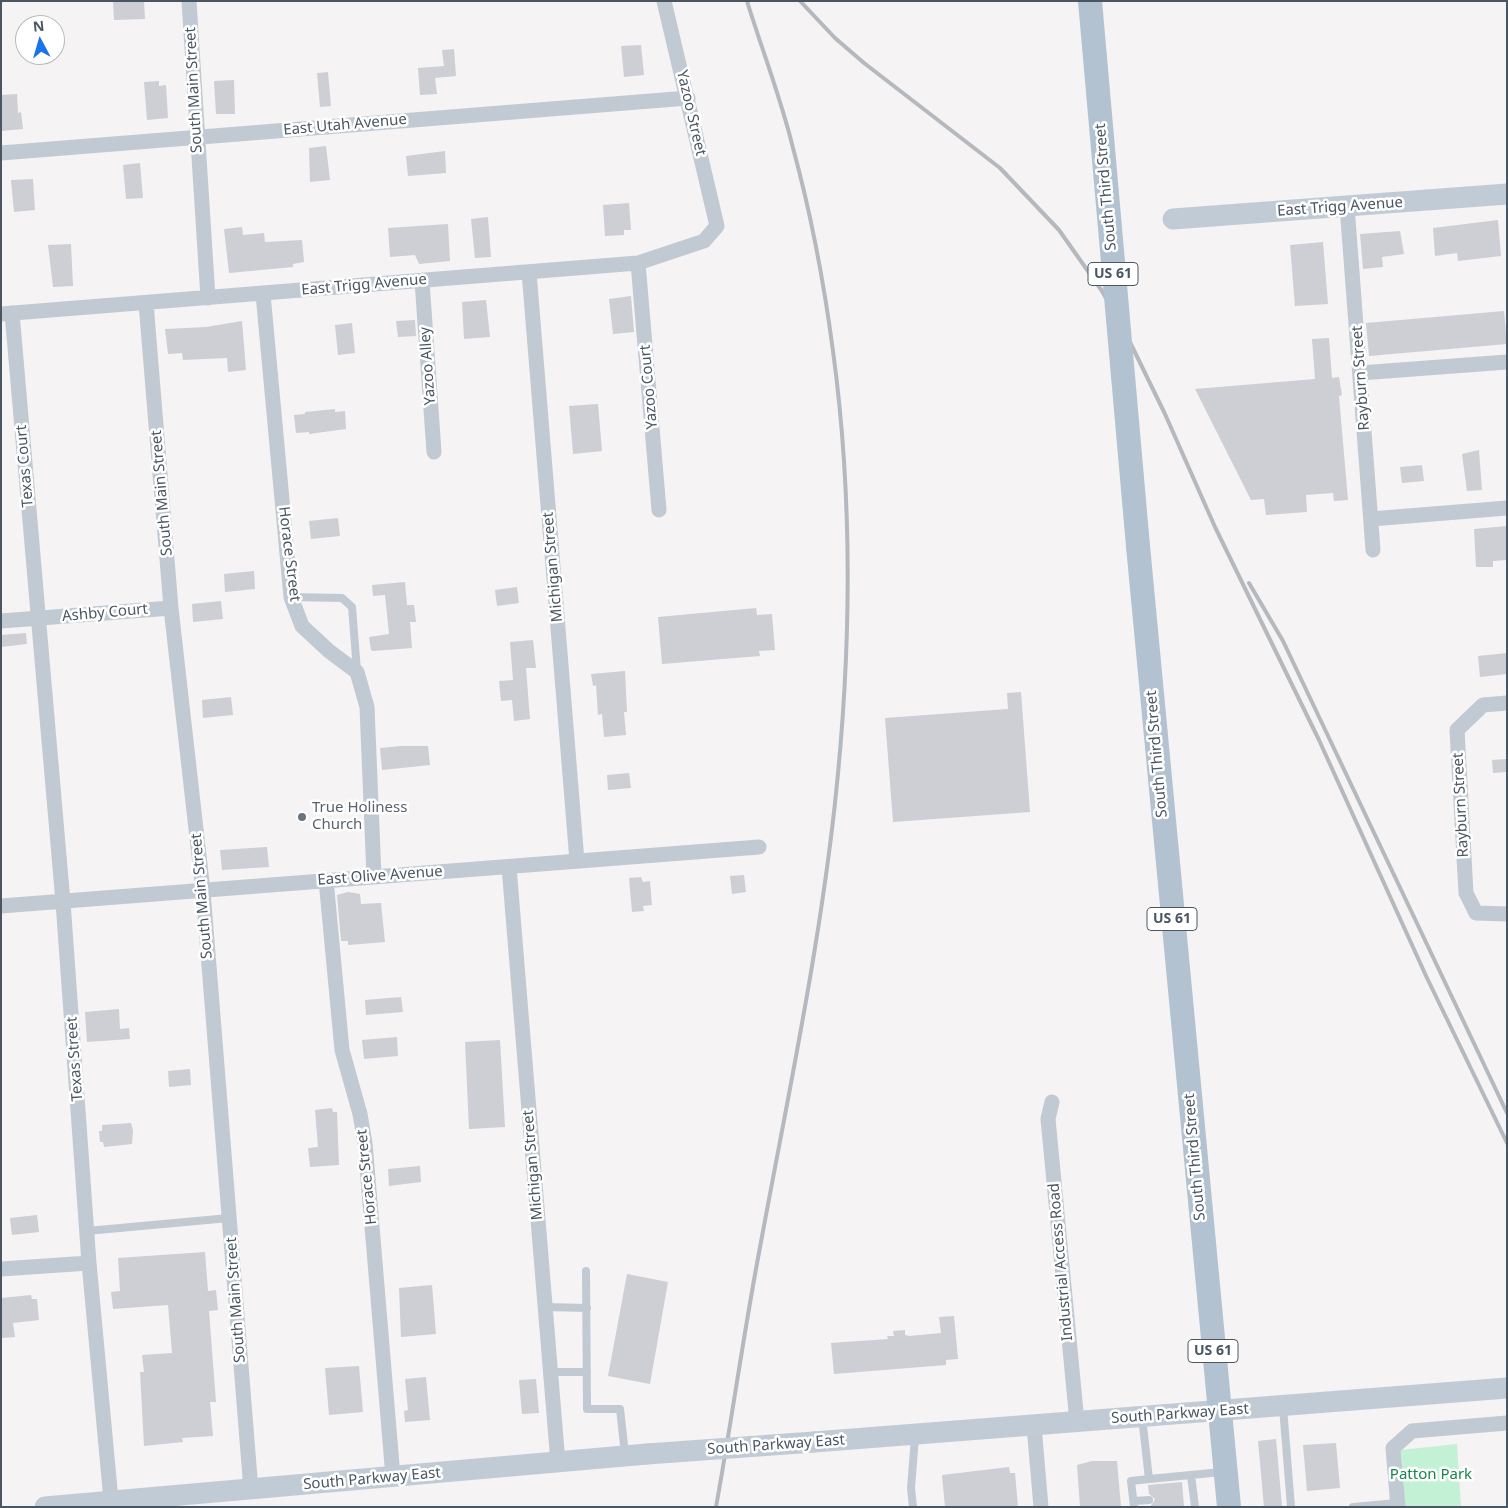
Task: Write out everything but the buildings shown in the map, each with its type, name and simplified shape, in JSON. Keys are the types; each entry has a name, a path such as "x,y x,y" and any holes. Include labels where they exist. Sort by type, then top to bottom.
{"main road":[{"name":"South Third Street","path":"1090,1 1138,546 1229,1507"},
{"name":"East Trigg Avenue","path":"1173,219 1507,194"},
{"name":"South Parkway East","path":"45,1507 647,1454 1034,1426 1507,1388"}],"street":[{"name":"South Main Street","path":"189,1 196,137 208,298"},
{"name":"Yazoo Street","path":"664,1 717,226"},
{"name":"East Utah Avenue","path":"1,153 688,98"},
{"name":"Rayburn Street","path":"1347,206 1374,550"},
{"name":"East Trigg Avenue","path":"7,314 638,263 704,241 717,226"},
{"name":"Yazoo Court","path":"638,263 659,510"},
{"name":"Michigan Street","path":"529,272 577,861"},
{"name":"Yazoo Alley","path":"422,281 434,452"},
{"name":"Horace Street","path":"263,294 291,597 302,626 329,651 357,672"},
{"name":"South Main Street","path":"146,303 171,608 203,891 251,1490"},
{"name":"Texas Court","path":"7,314 38,618"},
{"path":"1360,373 1507,362"},
{"path":"1371,519 1507,508"},
{"name":"Ashby Court","path":"1,622 171,608"},
{"name":"Texas Street","path":"38,618 64,902 89,1263 112,1500"},
{"path":"357,672 367,707 374,876"},
{"name":"Rayburn Street","path":"1507,703 1483,704 1457,730 1466,894 1476,913 1507,914"},
{"name":"East Olive Avenue","path":"1,906 759,847"},
{"name":"Michigan Street","path":"509,867 558,1463"},
{"name":"Horace Street","path":"326,880 342,1050 360,1114 365,1143 393,1477"},
{"name":"Industrial Access Road","path":"1052,1102 1048,1119 1077,1422"},
{"path":"1,1268 89,1263"},
{"path":"1397,1505 1393,1448 1412,1431 1507,1423"},
{"path":"1034,1426 1041,1507"}],"lane":[{"path":"291,597 342,598 352,607 357,672"},
{"path":"87,1231 229,1218"},
{"path":"586,1271 587,1409 620,1409 626,1456"},
{"path":"545,1307 587,1308"},
{"path":"550,1372 588,1372"},
{"path":"1283,1406 1291,1507"},
{"path":"1142,1417 1149,1479"},
{"path":"913,1507 911,1488 916,1435"},
{"path":"1149,1500 1134,1504 1131,1480 1225,1472"},
{"path":"1192,1475 1195,1507"},
{"path":"1184,1496 1194,1495"},
{"path":"1353,1507 1397,1505"}],"green space":[{"name":"Patton Park","path":"1457,1444 1461,1507 1405,1507 1401,1450"}],"railway":[{"path":"716,1507 755,1275 802,1023 820,913 835,803 847,634 847,520 844,463 833,351 825,300 800,173 777,92 747,1"},
{"path":"800,1 835,38 864,63 1000,168 1059,230 1102,291 1127,336 1165,414 1215,527 1319,740 1427,978 1507,1143"},
{"path":"1249,583 1283,641 1507,1113"}],"place":[{"name":"True Holiness Church","path":"302,817"}]}
